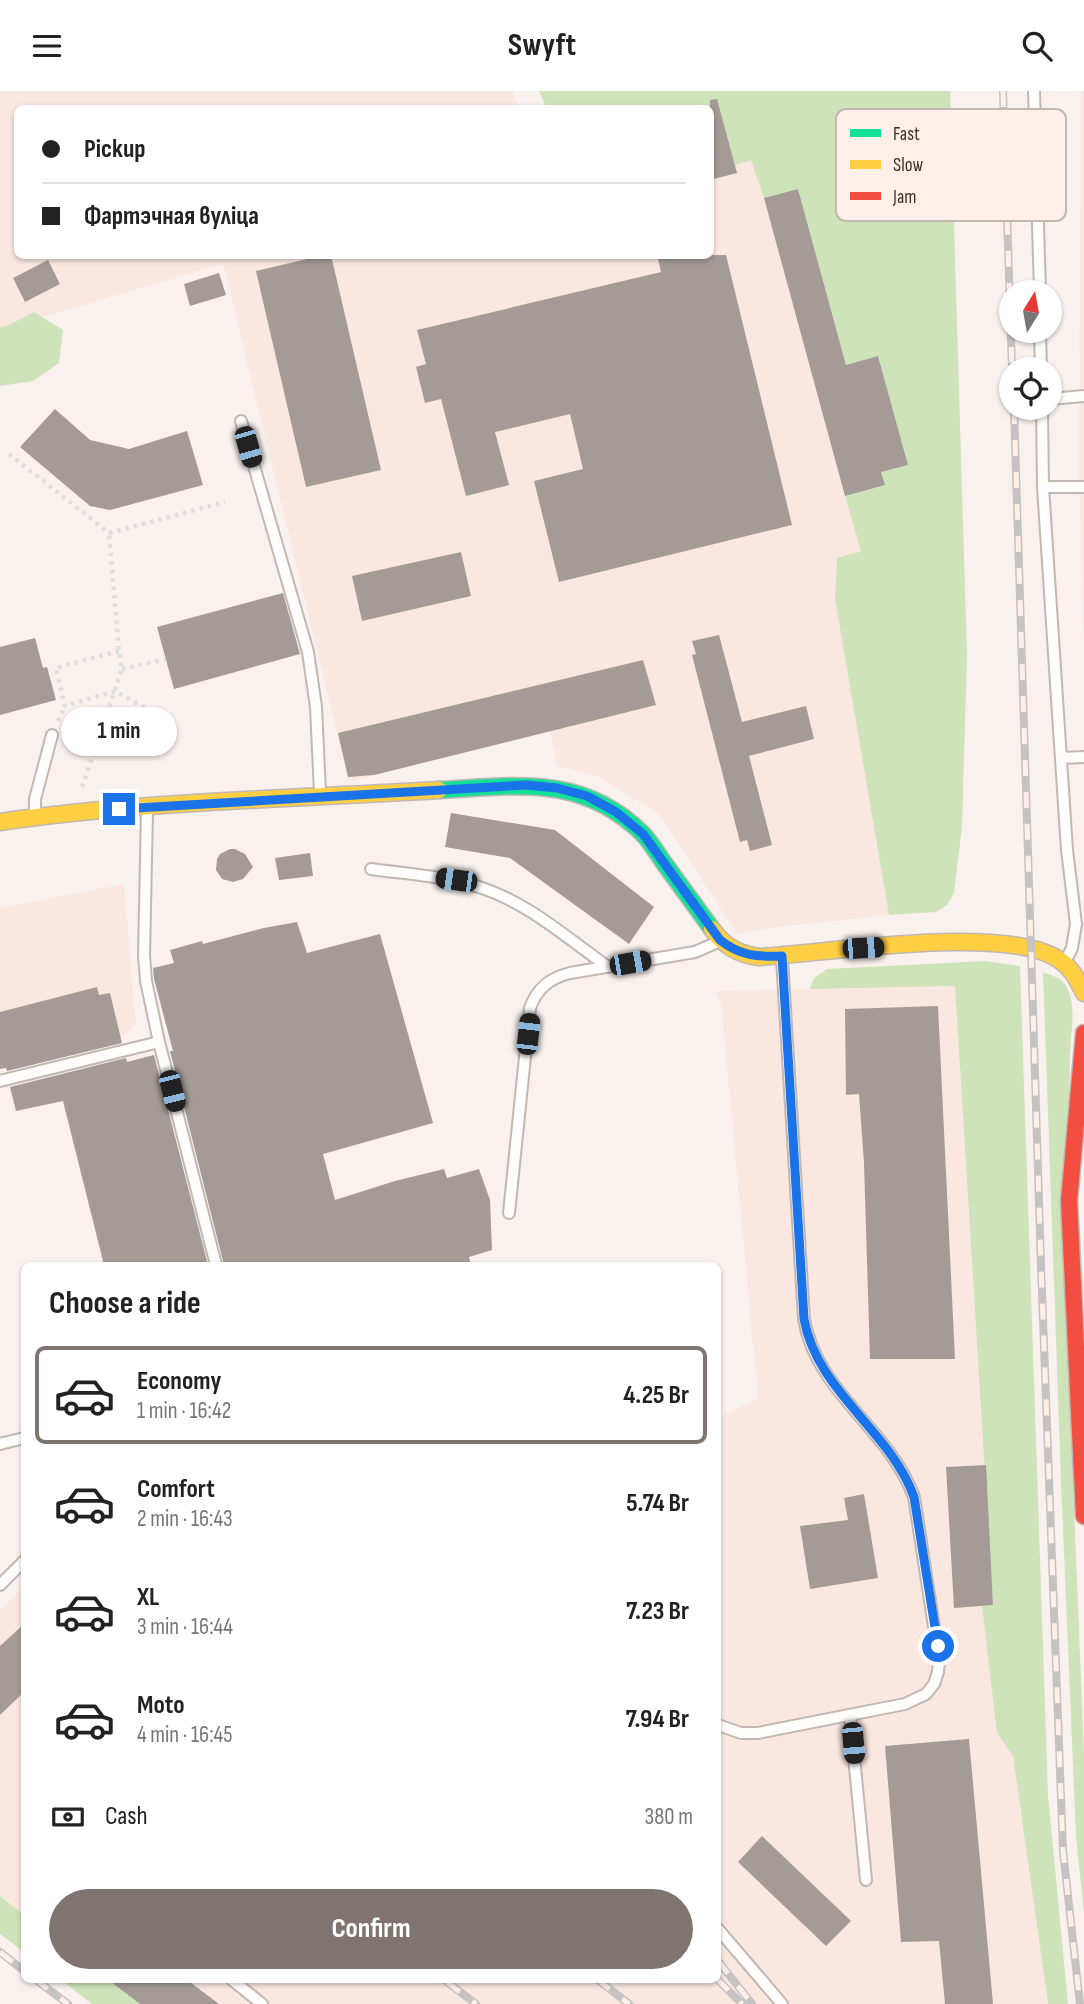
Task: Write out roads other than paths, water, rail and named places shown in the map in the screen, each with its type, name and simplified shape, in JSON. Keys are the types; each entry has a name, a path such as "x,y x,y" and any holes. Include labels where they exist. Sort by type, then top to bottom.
{"street":[{"path":"0,823 35,817 147,807 526,785 557,788 587,796 616,812 643,834 720,940 732,950 759,957 863,948 988,942 1050,955 1074,972 1084,993"},
{"path":"1084,1033 1069,1201 1084,1516"}],"lane":[{"path":"1034,91 1035,109"},
{"path":"1038,221 1040,280"},
{"path":"1062,398 1084,396"},
{"path":"1042,420 1043,487 1067,851 1076,924 1072,948 1064,963"},
{"path":"241,421 308,652 316,707 320,798"},
{"path":"1043,487 1084,487"},
{"path":"35,817 35,799 52,735"},
{"path":"1061,758 1084,757"},
{"path":"147,807 144,956 146,981 215,1262"},
{"path":"371,869 456,880 502,896 527,909 608,967"},
{"path":"509,1213 530,1008 541,988 558,976 695,952 720,940"},
{"path":"721,1726 741,1733 758,1733 905,1705 926,1694 934,1684 938,1672 939,1659 914,1497 908,1480 829,1379 813,1353 807,1336 782,956"},
{"path":"0,1081 159,1042"},
{"path":"0,1444 21,1439"},
{"path":"0,1585 21,1564"},
{"path":"850,1716 866,1880"},
{"path":"721,1933 782,2004"},
{"path":"235,1983 262,2004"}],"railway":[{"path":"1003,91 1004,109"},
{"path":"1007,221 1012,357"},
{"path":"1014,420 1041,1266 1063,1851 1080,2004"},
{"path":"0,1952 21,1969"},
{"path":"721,1965 752,2004"},
{"path":"40,1983 68,2004"},
{"path":"448,1983 476,2004"},
{"path":"602,1983 629,2004"},
{"path":"721,1983 742,2004"}]}
